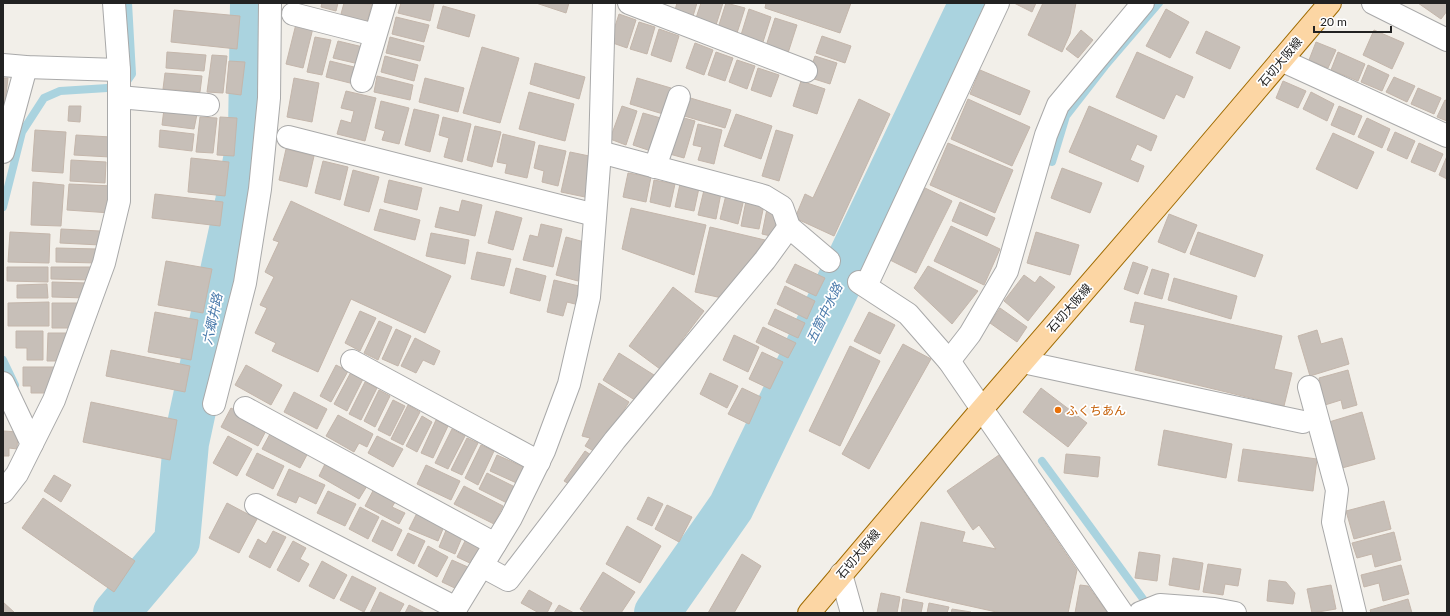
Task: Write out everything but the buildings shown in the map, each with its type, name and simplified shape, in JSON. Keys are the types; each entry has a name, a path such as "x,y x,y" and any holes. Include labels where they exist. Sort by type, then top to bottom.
{"main road":[{"name":"石切大阪線","path":"809,613 1330,3"}],"street":[{"path":"9,478 31,443 54,400 104,262 119,201 119,70 114,3"},
{"path":"214,404 245,283 260,189 269,98 270,3"},
{"path":"362,81 385,3"},
{"path":"256,505 454,610 511,518 539,462 570,377 588,297 600,152 604,3"},
{"path":"629,3 806,71"},
{"path":"998,3 863,284 908,314 948,361 1122,613"},
{"path":"948,361 970,334 1007,271 1046,135 1058,105 1143,3"},
{"path":"1373,3 1447,40"},
{"path":"293,14 375,35"},
{"path":"1281,60 1447,136"},
{"path":"3,64 26,67 119,70"},
{"path":"3,152 26,67"},
{"path":"119,97 208,105"},
{"path":"655,166 679,97"},
{"path":"288,137 595,215"},
{"path":"600,152 764,196 782,207 789,227 829,261"},
{"path":"482,566 508,580 615,440 760,266 789,227"},
{"path":"352,361 539,462"},
{"path":"1023,362 1303,422"},
{"path":"3,383 31,443"},
{"path":"1309,387 1337,490 1333,522 1355,613"},
{"path":"245,408 495,544"},
{"path":"841,574 852,613"},
{"path":"1140,613 1160,605 1214,609 1235,613"}],"waterway":[{"path":"3,207 22,132 44,98 60,91 123,87 132,74 128,3"},
{"name":"六郷井路","path":"116,613 177,541 186,443 238,202 251,133 253,3"},
{"name":"五箇中水路","path":"657,613 731,507 972,3"},
{"path":"1052,162 1066,116 1105,66 1159,3"},
{"path":"3,360 15,385"},
{"path":"1042,461 1149,607"}],"place":[{"name":"ふくちあん","path":"1058,410"}]}
